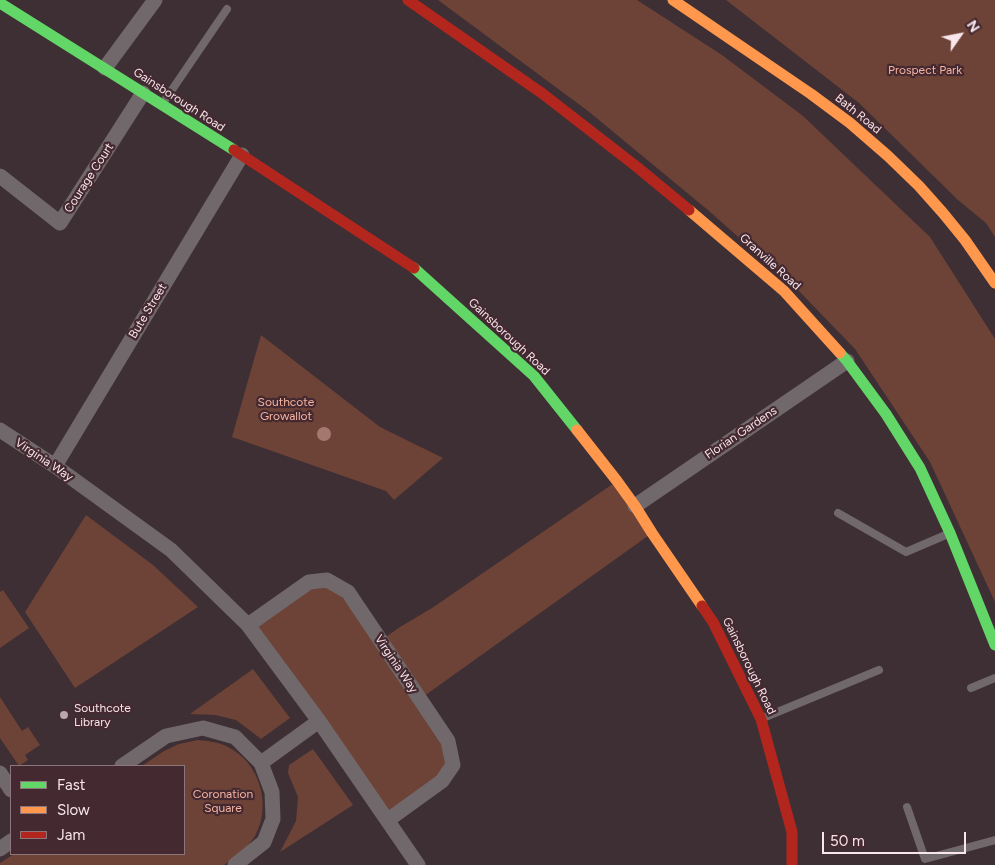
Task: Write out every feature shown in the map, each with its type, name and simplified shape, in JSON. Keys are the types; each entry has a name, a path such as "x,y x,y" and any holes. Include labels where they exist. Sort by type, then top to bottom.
{"street":[{"path":"105,68 155,0"},
{"name":"Granville Road","path":"408,0 542,94 637,167 784,291 847,361 886,414 920,468 950,533 995,645"},
{"name":"Bath Road","path":"673,0 811,94 888,156 943,213 965,240 995,283"},
{"name":"Gainsborough Road","path":"0,3 242,155 417,270 534,376 617,481 713,622 761,720 792,832 792,865"},
{"name":"Courage Court","path":"0,176 60,223 143,93"},
{"name":"Bute Street","path":"55,466 242,155"},
{"name":"Florian Gardens","path":"635,506 847,361"},
{"name":"Virginia Way","path":"0,430 55,466 171,550 248,625 319,721 418,865"},
{"name":"Virginia Way","path":"248,625 309,582 327,580 348,592 448,741 453,765 442,781 388,820"},
{"path":"261,763 319,721"},
{"path":"123,765 166,736 203,728 235,737 261,763 272,792 273,819 264,842 235,865"},
{"path":"0,773 10,788"}],"lane":[{"path":"162,105 227,9"},
{"path":"838,513 906,552 950,533"},
{"path":"761,720 879,670"},
{"path":"970,688 995,678"},
{"path":"907,807 925,859 995,840"}],"green space":[{"path":"438,0 637,0 722,55 803,116 930,237 995,339 995,602 930,462 855,349 798,290 709,211 588,111"},
{"name":"Prospect Park","path":"726,0 995,0 995,237 986,223 958,200 859,103"},
{"name":"Southcote Growallot","path":"261,335 380,427 443,458 394,500 386,491 232,437"},
{"path":"617,481 652,533 420,699 453,765 388,820 248,625 327,580 380,641 432,608"},
{"path":"86,515 153,565 198,607 75,688 25,612"},
{"path":"3,590 29,628 0,648 0,592"},
{"path":"253,669 290,718 261,739 236,720 215,715 190,714"},
{"path":"0,697 22,731 28,727 40,745 25,755 28,760 18,765 0,738"},
{"name":"Coronation Square","path":"198,740 228,747 248,763 260,786 262,811 260,824 255,836 245,848 224,865 0,865 0,863 12,855 185,855 185,765 143,765 164,751 179,744"},
{"path":"313,749 353,805 280,852 296,821 298,797 288,773 289,765"}],"traffic: fast":[{"path":"0,3 234,150"},
{"path":"414,268 534,376 577,430"},
{"path":"840,353 886,414 920,468 950,533 995,645"}],"traffic: slow":[{"path":"673,0 811,94 850,123 888,156 943,213 965,240 995,283"},
{"path":"689,210 784,291 840,353"},
{"path":"577,430 635,506 702,606"}],"traffic: jam":[{"path":"408,0 543,94 689,210"},
{"path":"234,150 414,268"},
{"path":"702,606 713,622 761,719 792,832 792,865"}],"place":[{"name":"Southcote Library","path":"64,715"}]}
